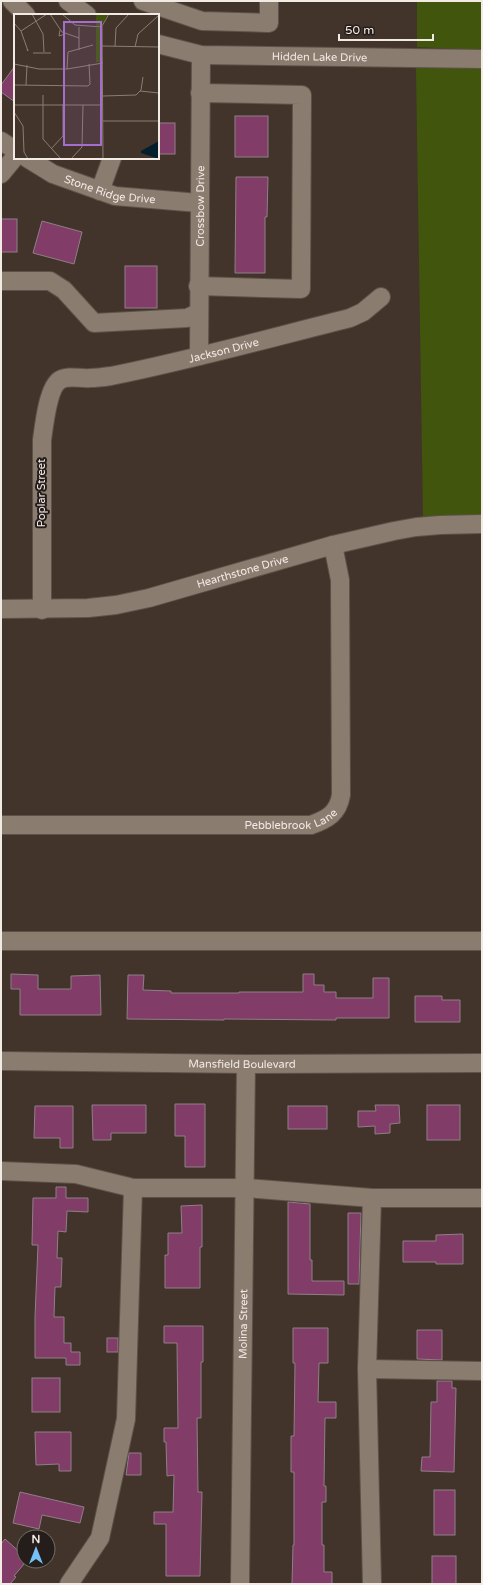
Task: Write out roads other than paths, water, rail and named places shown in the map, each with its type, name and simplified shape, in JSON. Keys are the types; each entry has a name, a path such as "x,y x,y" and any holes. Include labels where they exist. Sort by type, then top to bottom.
{"street":[{"path":"12,1 25,14"},
{"path":"68,1 86,14"},
{"path":"143,1 202,21 269,23 269,1"},
{"name":"Hidden Lake Drive","path":"159,44 201,55 482,59"},
{"name":"Crossbow Drive","path":"198,356 201,55"},
{"path":"198,286 301,289 302,95 200,93"},
{"path":"1,141 14,149"},
{"path":"1,174 14,158"},
{"name":"Stone Ridge Drive","path":"29,159 53,174 115,196 199,203"},
{"path":"100,191 112,159"},
{"path":"1,281 50,281 64,290 94,323 188,318 198,313"},
{"name":"Jackson Drive","path":"59,380 64,378 110,376 198,356 350,318 363,312 381,297"},
{"name":"Poplar Street","path":"42,610 42,440 47,409 55,385 59,380"},
{"name":"Hearthstone Drive","path":"1,609 42,610 116,605 148,598 333,545 416,527 482,524"},
{"name":"Pebblebrook Lane","path":"1,825 311,825 324,821 339,806 341,795 340,580 333,545"},
{"path":"1,941 482,941"},
{"name":"Mansfield Boulevard","path":"1,1061 246,1064 482,1063"},
{"name":"Molina Street","path":"240,1584 246,1188 246,1064"},
{"path":"1,1171 76,1174 133,1188 246,1188 372,1198 482,1198"},
{"path":"69,1584 100,1538 126,1419 133,1188"},
{"path":"372,1198 368,1370 372,1584"},
{"path":"368,1370 482,1371"}]}
